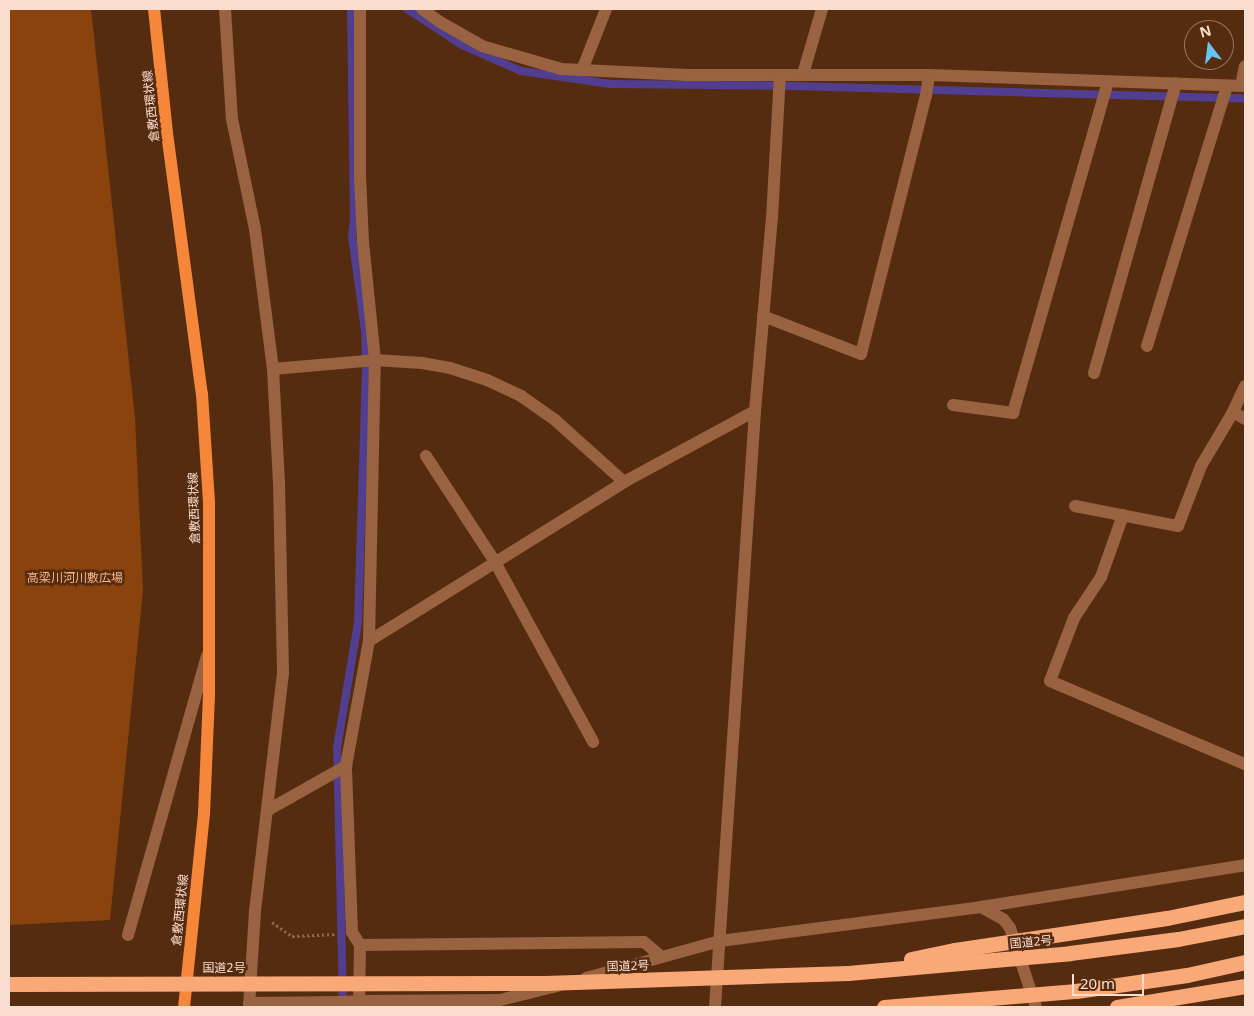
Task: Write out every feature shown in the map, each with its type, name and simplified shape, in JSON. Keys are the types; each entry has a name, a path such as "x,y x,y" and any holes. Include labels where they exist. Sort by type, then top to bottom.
{"highway":[{"path":"848,973 955,950 1167,918 1245,902"},
{"name":"国道2号","path":"9,984 545,983 848,973 1070,953 1178,939 1245,926"},
{"path":"884,1007 1076,990 1187,974 1245,962"},
{"path":"1117,1007 1245,986"}],"main road":[{"name":"倉敷西環状線","path":"154,9 167,133 202,394 209,503 209,650 204,814 184,1007"}],"street":[{"path":"224,9 232,119 254,229 273,369 279,482 284,672 255,910 249,1005 500,1000 539,992 720,941 981,907 1245,865"},
{"path":"360,9 360,186 369,360 369,641 345,766 352,932 360,945 362,1004"},
{"path":"422,9 440,22 482,46 561,69 687,75 780,83 803,74 928,85 1107,84 1175,87 1225,94 1243,86 1245,66"},
{"path":"582,70 606,9"},
{"path":"803,74 822,9"},
{"path":"715,1007 755,411 780,83"},
{"path":"953,405 1013,413 1107,84"},
{"path":"763,316 862,354 928,85"},
{"path":"1094,373 1175,87"},
{"path":"1147,346 1225,94"},
{"path":"273,369 369,360 422,363 450,368 487,380 521,396 555,420 624,482"},
{"path":"1074,506 1178,526 1201,466 1245,386"},
{"path":"369,641 624,482 755,411"},
{"path":"1232,412 1245,418"},
{"path":"426,456 495,562 594,742"},
{"path":"1123,515 1101,577 1074,618 1050,681 1245,764"},
{"path":"128,935 209,650"},
{"path":"268,810 345,766"},
{"path":"981,907 1004,920 1010,928 1036,1007"},
{"path":"360,945 644,942 662,957"}],"path":[{"path":"255,910 292,936 335,934"}],"green space":[{"name":"高梁川河川敷広場","path":"9,9 91,9 135,418 143,590 110,920 9,925"}],"waterway":[{"path":"343,1004 337,748 358,623 366,369 365,330 352,236 354,220 351,9"},
{"path":"407,9 462,45 521,71 610,84 793,86 1245,99"}]}
